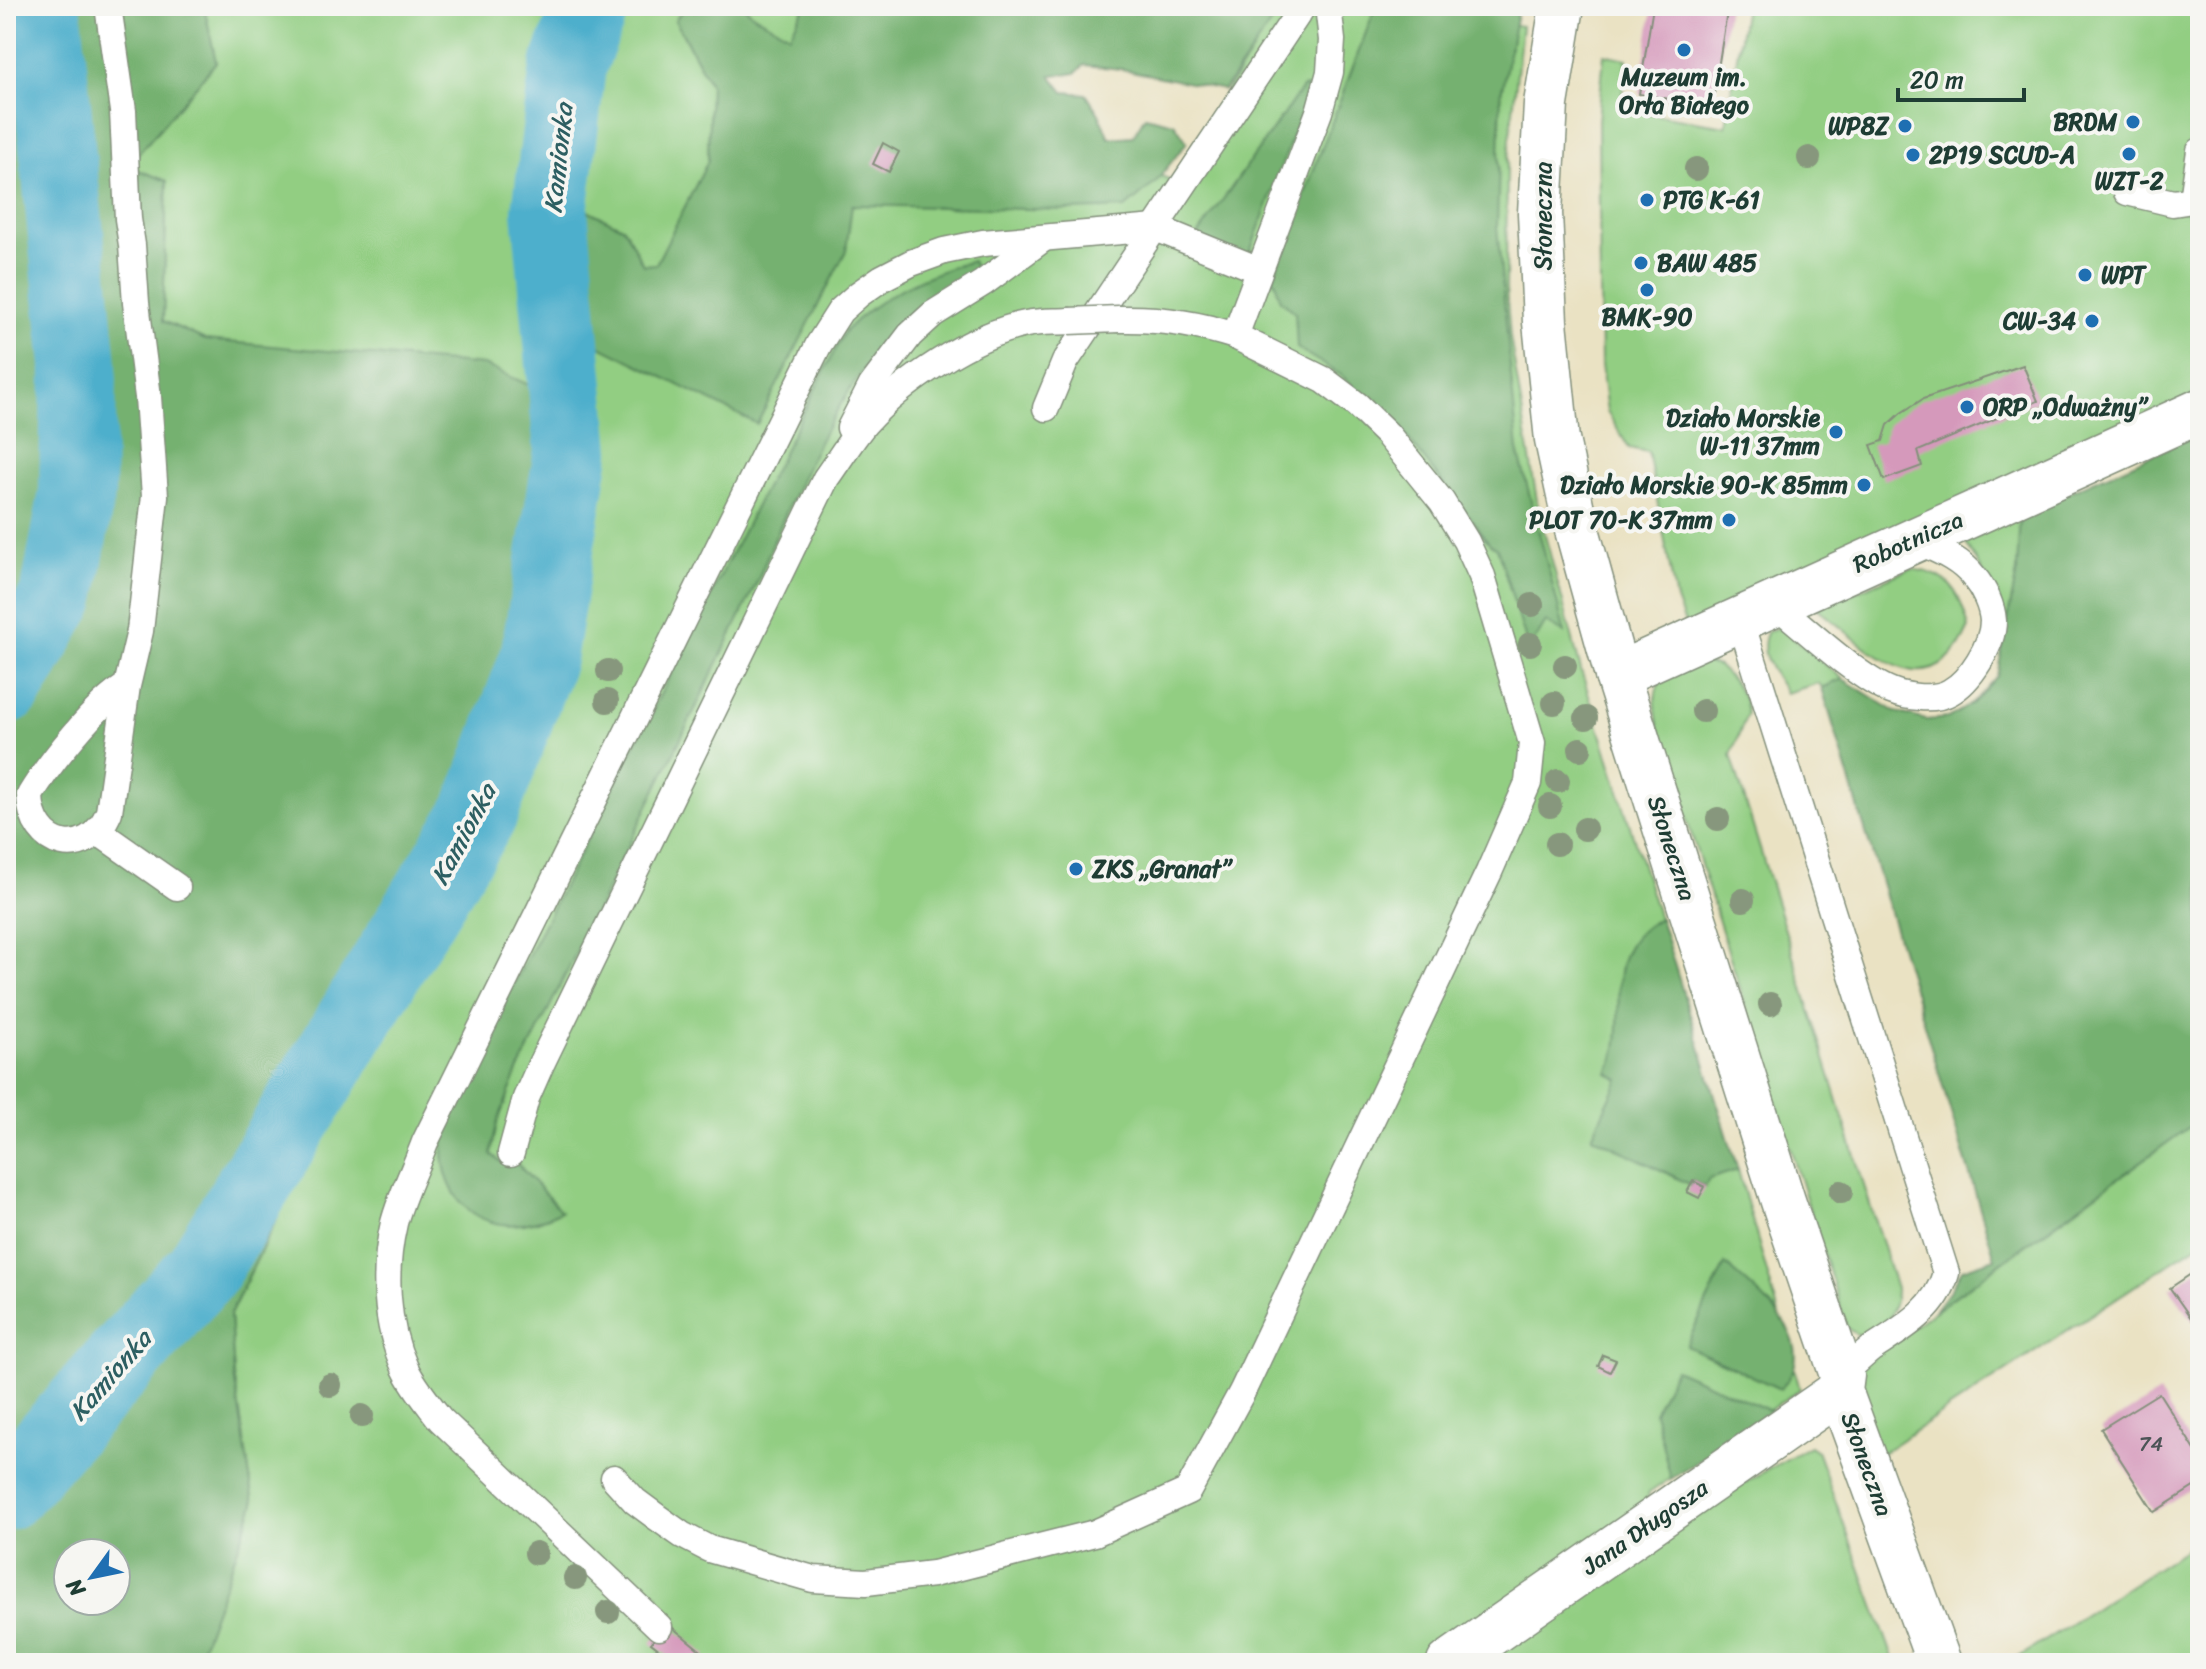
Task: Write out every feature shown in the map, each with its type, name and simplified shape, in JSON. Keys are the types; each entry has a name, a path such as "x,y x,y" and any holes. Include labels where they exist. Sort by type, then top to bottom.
{"street":[{"name":"Słoneczna","path":"1562,6 1546,104 1540,213 1545,322 1557,440 1578,534 1617,675 1841,1383 1939,1663"},
{"name":"Robotnicza","path":"1617,675 2200,411"},
{"name":"Jana Długosza","path":"1449,1663 1841,1383"}],"lane":[{"path":"108,6 123,111 128,219 148,397 155,496 140,631 127,686 109,812 97,831 87,839 62,844 50,839 33,819 30,795 64,749 113,694 127,686"},
{"path":"1046,408 1065,362 1303,6"},
{"path":"1235,336 1319,112 1330,72 1332,40 1328,6"},
{"path":"2127,192 2173,203 2197,201 2200,151"},
{"path":"659,1627 440,1419 419,1393 405,1368 391,1320 387,1277 395,1222 425,1142 826,333 840,311 859,294 911,263 944,251 1046,236 1156,228 1259,270"},
{"path":"511,1153 526,1098 541,1064 872,385 910,335 933,314 983,283 1046,236"},
{"path":"614,1478 635,1501 682,1535 709,1549 813,1579 866,1582 933,1574 1095,1533 1188,1491 1242,1392 1489,872 1528,783 1532,743 1482,576 1466,541 1442,502 1387,434 1357,405 1324,380 1235,336 1202,325 1168,320 1069,321 1028,324 1004,330 972,343 891,399 865,424 826,478"},
{"path":"1757,611 1893,692 1934,697 1950,692 1977,666 1985,649 1993,623 1987,597 1974,575 1952,557 1913,539"},
{"path":"1757,611 1946,1273 1935,1299 1907,1326 1868,1352 1841,1383"},
{"path":"97,831 177,887"}],"green space":[{"path":"6,6 204,6 216,62 128,166 167,181 163,321 205,340 484,365 563,400 568,459 542,655 475,811 230,1314 234,1375 254,1504 196,1663 6,1663"},
{"name":"ZKS „Granat”","path":"204,6 686,6 675,20 710,84 708,161 656,265 643,265 624,228 587,210 742,416 899,69 1171,180 1280,6 1434,6 1434,12 1522,26 1507,168 1506,289 1510,337 1539,513 1581,670 1738,1170 1800,1389 1649,1493 1646,1504 1423,1663 196,1663 254,1504 234,1375 230,1315 475,811 542,655 568,459 563,400 205,340 163,321 167,181 127,167 216,62"},
{"path":"686,6 743,6 790,35 805,6 1283,6 1224,90 1121,69 1084,65 1076,73 1051,75 1064,92 1086,94 1109,138 1133,136 1145,116 1174,123 1187,142 1155,183 1125,208 1071,210 852,205 846,251 757,424 566,329 534,308 534,258 587,210 624,228 643,265 656,264 708,161 710,84 675,20"},
{"path":"743,6 805,6 790,36"},
{"path":"1376,6 1518,8 1501,94 1497,227 1518,450 1565,633 1546,622 1529,650 1497,548 1490,544 1403,432 1341,375 1297,348 1295,312 1280,300 1275,281 1272,280"},
{"path":"1745,6 2200,6 2200,88 2187,172 2187,214 2200,217 2200,392 1686,626 1676,600 1648,452 1629,448 1607,412 1601,365 1598,121 1604,54 1627,59 1620,109 1726,126"},
{"path":"1307,87 1309,92 1248,257 1195,239 1302,88"},
{"path":"972,261 977,272 935,296 900,326 873,357 827,428 789,505 758,580 514,1080 497,1124 491,1154 501,1162 514,1160 561,1211 532,1222 506,1225 484,1219 465,1207 452,1188 444,1166 443,1139 450,1110 844,332 872,307 903,288"},
{"path":"2200,433 2200,1119 1933,1312 1962,1269 1995,1258 1822,688 1843,679 1896,712 1926,720 1948,718 1973,703 1997,676 2017,572 2020,514"},
{"path":"2020,514 2017,572 2005,632 1998,597 1965,542"},
{"path":"1910,569 1935,575 1951,586 1969,627 1953,654 1935,668 1916,671 1896,666 1876,655 1817,608"},
{"path":"1780,627 1843,679 1822,688 1819,683 1786,693 1768,664 1764,648 1768,631"},
{"path":"1699,661 1718,666 1734,682 1745,701 1747,714 1731,755 1896,1289 1888,1319 1875,1333 1867,1336 1847,1328 1662,741 1655,700 1661,680 1669,672"},
{"path":"1660,918 1738,1170 1709,1179 1705,1187 1693,1181 1691,1185 1592,1136 1619,1079 1608,1073 1618,1030 1621,968 1627,949 1639,932"},
{"path":"2200,1119 2200,1243 1871,1460 1842,1375 1863,1363"},
{"path":"1725,1264 1769,1304 1792,1337 1796,1355 1792,1372 1780,1389 1686,1346"},
{"path":"1675,1369 1773,1412 1671,1479 1654,1412"},
{"path":"1810,1446 1817,1451 1895,1663 1465,1663 1698,1509"},
{"path":"2200,1540 2200,1663 2010,1663"}],"building":[{"name":"Muzeum im. Orła Białego","path":"1653,6 1728,6 1712,106 1639,94"},
{"path":"883,143 899,152 889,172 873,164"},
{"name":"ORP „Odważny”","path":"2023,365 2038,401 1918,451 1922,466 1884,480 1871,445 1883,441 1888,425 1901,413 1923,399"},
{"path":"1693,1181 1705,1187 1699,1198 1687,1192"},
{"path":"2200,1268 2200,1317 2193,1321 2170,1288"},
{"path":"1603,1355 1616,1360 1610,1372 1598,1366"},
{"path":"2159,1393 2200,1458 2200,1483 2154,1512 2101,1429"},
{"path":"667,1623 706,1655 700,1663 677,1663 651,1643"}],"waterway":[{"name":"Kamionka","path":"6,687 58,597 77,493 79,364 43,6"},
{"name":"Kamionka","path":"6,1492 202,1270 480,813 538,658 572,452 550,211 568,67 591,6"}],"place":[{"name":"Muzeum im. Orła Białego","path":"1684,50"},
{"name":"BRDM","path":"2133,122"},
{"name":"WP8Z","path":"1905,126"},
{"name":"WZT-2","path":"2129,154"},
{"name":"2P19 SCUD-A","path":"1913,155"},
{"name":"PTG K-61","path":"1647,200"},
{"name":"BAW 485","path":"1641,263"},
{"name":"WPT","path":"2085,275"},
{"name":"BMK-90","path":"1647,290"},
{"name":"CW-34","path":"2092,321"},
{"name":"ORP „Odważny”","path":"1967,407"},
{"name":"Działo Morskie W-11 37mm","path":"1836,432"},
{"name":"Działo Morskie 90-K 85mm","path":"1864,485"},
{"name":"PLOT 70-K 37mm","path":"1729,520"},
{"name":"ZKS „Granat”","path":"1076,869"}]}
